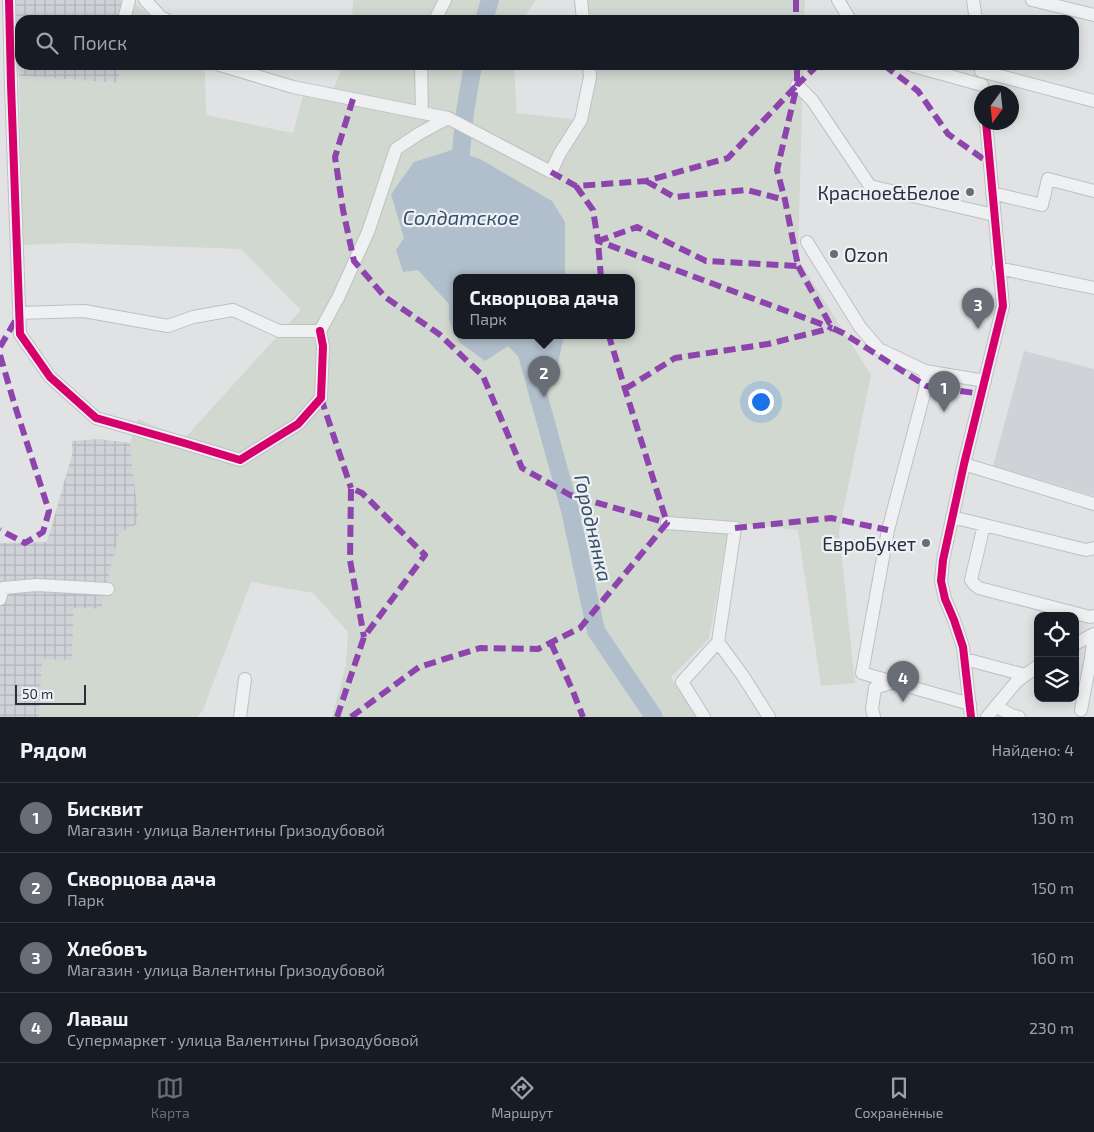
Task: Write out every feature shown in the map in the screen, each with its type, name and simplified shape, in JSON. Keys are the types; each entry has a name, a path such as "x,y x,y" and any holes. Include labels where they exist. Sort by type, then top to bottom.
{"street":[{"path":"9,0 15,22 5,85 20,334 50,377 96,418 240,460 298,424 321,398 323,346 320,331 338,298 368,232 396,149 448,118"},
{"path":"126,15 130,0"},
{"path":"145,0 159,15"},
{"path":"438,15 445,0"},
{"path":"581,0 582,15"},
{"path":"838,0 847,15"},
{"path":"973,0 975,15"},
{"path":"1032,0 1094,14"},
{"path":"237,70 293,87 448,118 551,172 560,153 581,120 590,77 589,70"},
{"path":"420,70 422,113"},
{"path":"925,70 974,86"},
{"path":"981,70 983,85"},
{"path":"988,70 1094,101"},
{"path":"797,85 812,100 870,186 994,215"},
{"path":"971,717 963,647 945,599 941,581 943,560 952,517 1003,306 987,130"},
{"path":"992,193 1042,205 1048,179 1094,191"},
{"path":"807,242 860,327 880,349 925,371 985,381"},
{"path":"998,268 1094,288"},
{"path":"19,313 84,311 168,326 193,317 233,310 279,331 320,331"},
{"path":"925,371 926,386 888,530 862,672 970,704"},
{"path":"964,464 1094,504"},
{"path":"952,517 1086,550 1094,548"},
{"path":"667,523 735,528 718,642 682,682 704,717"},
{"path":"984,525 972,580 974,584 979,588 1094,616"},
{"path":"0,599 3,588 37,586 108,589"},
{"path":"1079,642 1094,635 1093,656 1081,710"},
{"path":"718,642 743,676 769,717"},
{"path":"965,659 1025,675"},
{"path":"987,717 1017,682 1034,669"},
{"path":"240,717 245,679"},
{"path":"874,717 872,709 875,688 893,682"},
{"path":"996,706 1011,715 1019,717"}],"shaded area":[{"path":"14,0 131,0 129,15 15,15"},
{"path":"131,0 149,15 129,15"},
{"path":"353,0 536,0 526,15 352,15"},
{"path":"587,0 805,0 804,15 589,15"},
{"path":"19,70 120,70 118,83 19,76"},
{"path":"120,70 203,70 205,74 206,115 293,133 303,96 329,101 341,70 514,70 517,113 588,121 596,70 803,70 798,259 871,375 839,531 855,683 821,686 798,530 730,522 709,639 671,677 697,717 332,717 346,664 348,632 313,593 251,582 203,710 197,717 39,717 42,659 72,660 74,608 102,609 119,533 139,523 130,443 138,419 184,439 301,310 241,249 71,243 23,245 19,76 117,83"},
{"path":"1024,351 1094,369 1094,496 993,466"},
{"path":"99,439 130,443 139,523 103,600 102,609 74,608 72,660 39,717 0,717 0,543 47,542 72,455 72,441"}],"water":[{"name":"Солдатское","path":"452,150 480,159 552,201 565,222 565,274 453,274 453,329 449,320 449,304 418,270 403,272 396,250 404,238 391,194 414,162"},
{"path":"458,339 563,339 557,368 535,374 508,346 485,361"}],"waterway":[{"name":"Городнянка","path":"486,15 490,0"},
{"name":"Городнянка","path":"460,175 465,112 472,70"},
{"name":"Городнянка","path":"523,339 570,510 596,631 654,717"}],"marked path":[{"path":"796,0 796,15"},
{"path":"551,172 576,186 646,181 728,158 797,85 797,70"},
{"path":"601,274 598,241 637,227 706,261 798,266 777,170 797,85 813,70"},
{"path":"891,70 918,91 948,134 989,163"},
{"path":"353,99 335,157 343,210 354,261 385,297 439,334 483,376 522,468 570,495 667,523"},
{"path":"646,181 674,197 747,190 785,200"},
{"path":"576,186 593,210 598,241 832,328"},
{"path":"798,266 832,328 843,333 926,386 982,394"},
{"path":"0,347 18,316"},
{"path":"625,389 675,358 768,344 832,328"},
{"path":"351,717 419,667 480,648 538,649 580,628 667,523 610,339"},
{"path":"0,355 49,511 43,532 25,543 0,530"},
{"path":"321,398 351,488"},
{"path":"337,717 364,637 425,555 362,493 351,488 350,560 364,637"},
{"path":"735,528 831,518 888,530"},
{"path":"551,643 583,717"}],"cycle path":[{"path":"9,0 20,334 50,377 96,418 240,460 298,424 321,398 323,346 320,331"},
{"path":"971,717 963,647 945,599 941,581 943,560 964,464 1003,306 987,130"}],"place":[{"name":"Красное&Белое","path":"970,192"},
{"name":"Ozon","path":"834,254"},
{"name":"Хлебовъ","path":"978,329"},
{"name":"Скворцова дача","path":"544,397"},
{"name":"Бисквит","path":"944,412"},
{"name":"ЕвроБукет","path":"926,543"},
{"name":"Лаваш","path":"903,702"}]}
